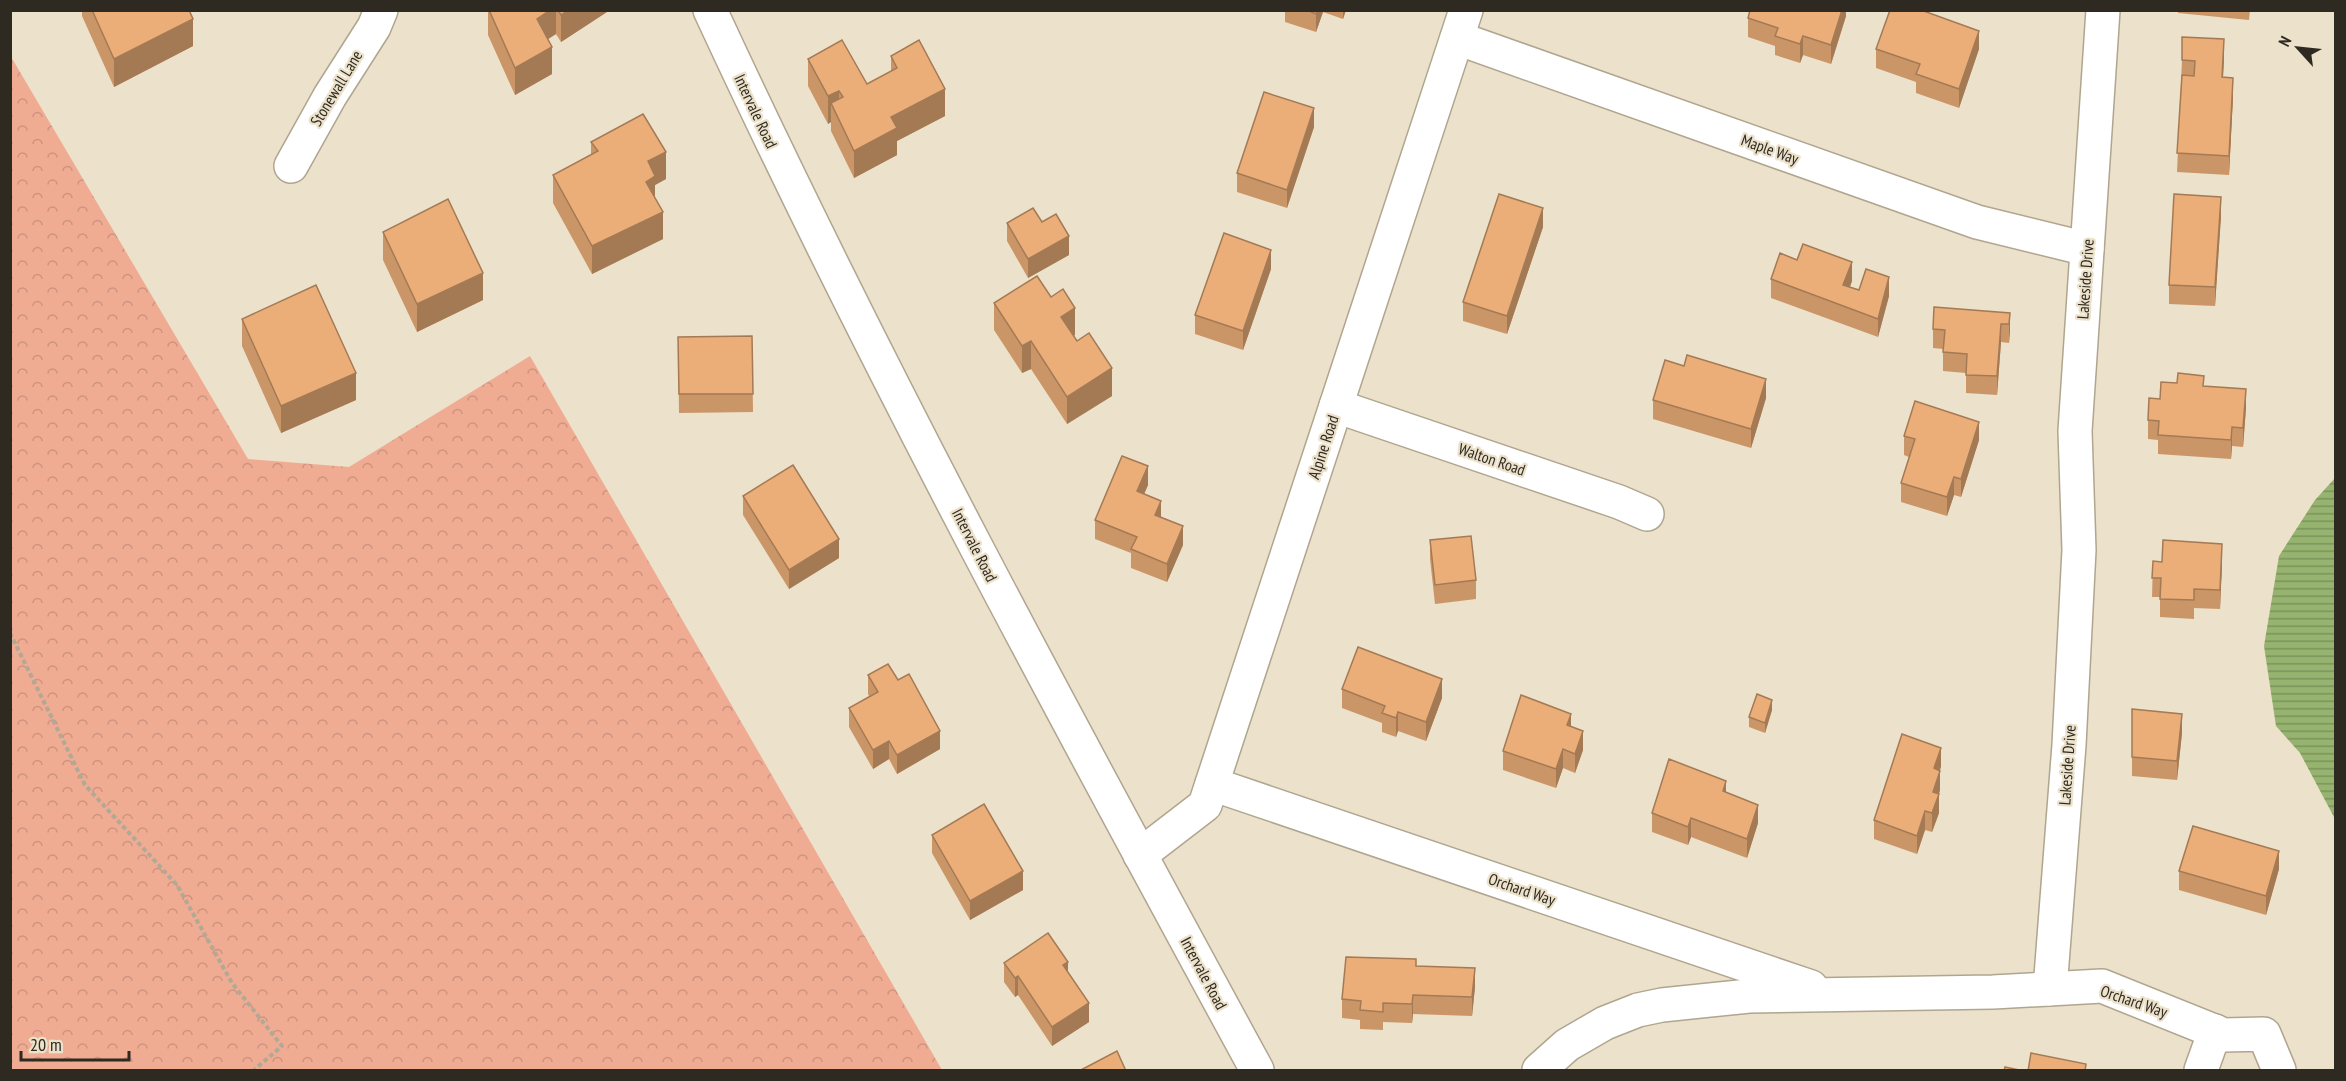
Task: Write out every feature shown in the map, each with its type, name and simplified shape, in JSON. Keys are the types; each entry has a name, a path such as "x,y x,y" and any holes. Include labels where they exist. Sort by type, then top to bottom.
{"street":[{"name":"Stonewall Lane","path":"291,166 330,96 374,27 381,10"},
{"name":"Intervale Road","path":"710,10 776,154 989,574 1257,1071"},
{"name":"Lakeside Drive","path":"2050,989 2068,745 2079,550 2075,431 2103,10"},
{"name":"Alpine Road","path":"1140,855 1204,806 1461,24"},
{"name":"Maple Way","path":"1461,24 1977,222 2087,249"},
{"name":"Walton Road","path":"1336,406 1608,498 1647,514"},
{"name":"Orchard Way","path":"1212,784 1833,994"},
{"name":"Orchard Way","path":"2050,989 2102,986 2224,1035 2264,1034 2279,1071"},
{"path":"1539,1071 1567,1045 1605,1023 1638,1010 1662,1005 1749,996 2050,989"},
{"path":"2201,1071 2215,1031"}],"path":[{"path":"10,633 85,785 177,885 232,983 282,1047 254,1071"}],"green space":[{"path":"10,55 248,459 349,467 530,356 942,1070 11,1070"}],"shaded area":[{"path":"2335,478 2335,819 2300,753 2276,726 2264,646 2279,556 2315,500"}],"building":[{"path":"92,10 189,10 193,19 114,59"},
{"path":"489,10 550,10 537,19 552,47 515,68"},
{"path":"558,10 568,10 561,15"},
{"path":"1750,10 1842,10 1831,45 1803,36 1800,44 1775,36 1778,28 1748,18"},
{"path":"1890,10 1921,10 1979,31 1959,89 1916,74 1920,64 1876,49"},
{"path":"2182,37 2224,39 2222,77 2233,78 2229,156 2177,153 2182,75 2194,76 2195,61 2182,60"},
{"path":"842,40 867,84 897,68 891,56 919,40 945,89 891,117 897,128 854,151 831,103 843,97 839,91 828,96 808,59"},
{"path":"1264,92 1314,108 1287,190 1237,173"},
{"path":"643,114 666,152 648,161 655,176 646,182 663,212 592,246 553,175 598,151 591,142"},
{"path":"1499,194 1543,208 1507,316 1463,302"},
{"path":"2174,194 2221,197 2215,287 2169,285"},
{"path":"448,199 483,273 417,304 383,232"},
{"path":"1033,208 1042,222 1056,214 1069,236 1028,259 1007,223"},
{"path":"1224,233 1271,250 1243,331 1195,315"},
{"path":"1803,244 1852,262 1843,285 1859,290 1866,269 1889,277 1878,319 1771,279 1780,253 1797,260"},
{"path":"1037,276 1051,297 1063,289 1075,308 1061,317 1077,341 1089,333 1112,368 1067,397 1031,341 1022,346 994,303"},
{"path":"316,285 356,373 281,406 242,319"},
{"path":"1934,307 2010,313 2009,324 2001,324 1997,376 1966,375 1967,354 1943,352 1945,330 1933,329"},
{"path":"752,336 753,394 679,394 678,337"},
{"path":"1687,355 1766,379 1751,429 1653,400 1665,360 1684,366"},
{"path":"2178,373 2204,376 2203,386 2246,389 2243,428 2232,427 2231,440 2158,435 2159,421 2148,420 2149,398 2160,399 2161,382 2177,383"},
{"path":"1915,401 1979,422 1961,479 1954,477 1947,497 1901,483 1915,439 1904,436"},
{"path":"1122,456 1148,466 1137,491 1161,501 1155,515 1183,526 1167,564 1131,549 1137,537 1095,520"},
{"path":"793,465 839,539 789,570 743,496"},
{"path":"1471,536 1476,580 1435,585 1430,540"},
{"path":"2163,540 2222,544 2220,590 2194,589 2194,600 2160,599 2161,578 2152,578 2153,561 2162,562"},
{"path":"1358,647 1442,679 1426,722 1398,712 1396,718 1382,713 1385,706 1342,689"},
{"path":"888,664 898,680 909,674 940,731 897,755 889,741 873,750 849,708 878,692 868,675"},
{"path":"1757,694 1772,700 1765,723 1749,717"},
{"path":"1521,695 1571,714 1567,725 1583,731 1575,754 1563,749 1556,769 1503,751"},
{"path":"2132,709 2182,714 2177,761 2132,757"},
{"path":"1902,734 1941,748 1934,768 1940,771 1933,792 1939,794 1932,813 1925,811 1917,836 1874,820"},
{"path":"1669,759 1726,781 1723,791 1758,805 1747,839 1691,818 1688,827 1652,813"},
{"path":"984,804 1023,871 970,901 932,835"},
{"path":"2193,826 2279,851 2266,896 2179,871"},
{"path":"1048,933 1068,962 1063,965 1089,1003 1052,1027 1018,976 1015,978 1004,963"},
{"path":"1346,957 1416,959 1416,966 1475,968 1472,997 1413,995 1412,1004 1383,1003 1383,1012 1360,1010 1361,1001 1342,999"},
{"path":"1117,1051 1126,1071 1079,1071"},
{"path":"2031,1053 2086,1064 2085,1071 2028,1071"},
{"path":"2005,1067 2024,1071 2004,1071"}]}
